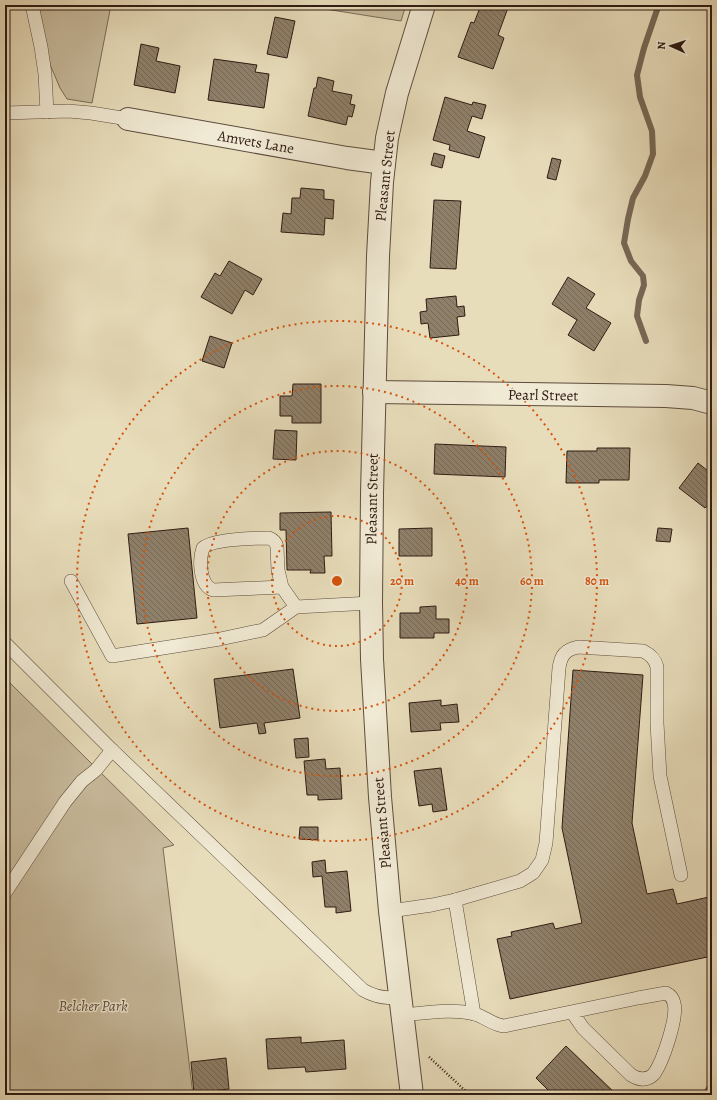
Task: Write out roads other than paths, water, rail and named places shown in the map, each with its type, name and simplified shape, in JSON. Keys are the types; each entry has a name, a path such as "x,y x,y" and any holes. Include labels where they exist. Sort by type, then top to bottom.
{"street":[{"name":"Pleasant Street","path":"412,1095 390,911 380,797 372,659 371,603 374,392 378,249 382,182 387,138 397,93 424,5"},
{"name":"Amvets Lane","path":"128,119 347,158 384,163"},
{"name":"Pearl Street","path":"374,392 666,396 693,398 712,403"}],"lane":[{"path":"32,5 45,74 46,112"},
{"path":"5,113 79,112 128,119"},
{"path":"282,587 210,589 204,582 201,566 203,548 209,544 233,540 272,539 276,543 277,547 278,570 282,587 296,607"},
{"path":"71,581 112,656 220,639 263,630 296,607 371,603"},
{"path":"5,643 112,750 363,990 382,997 402,1015 450,1012 474,1014 499,1026 666,993 672,997 674,1004 674,1015 669,1038 656,1071 652,1076 644,1079 631,1075 583,1028 572,1012"},
{"path":"390,911 455,900 520,881 533,873 542,860 546,843 560,660 564,653 578,647 643,651 650,654 655,660 657,667 657,723 660,776 681,875"},
{"path":"5,893 65,802 82,781 96,770 112,750"},
{"path":"455,900 474,1014"}],"waterway":[{"path":"646,341 637,316 639,300 644,285 643,276 631,261 624,243 633,198 645,176 653,154 652,131 640,97 637,75 644,48 658,7 657,5"},
{"path":"705,1095 712,1083"}],"park label":[{"name":"Belcher Park","path":"93,1006"}]}
